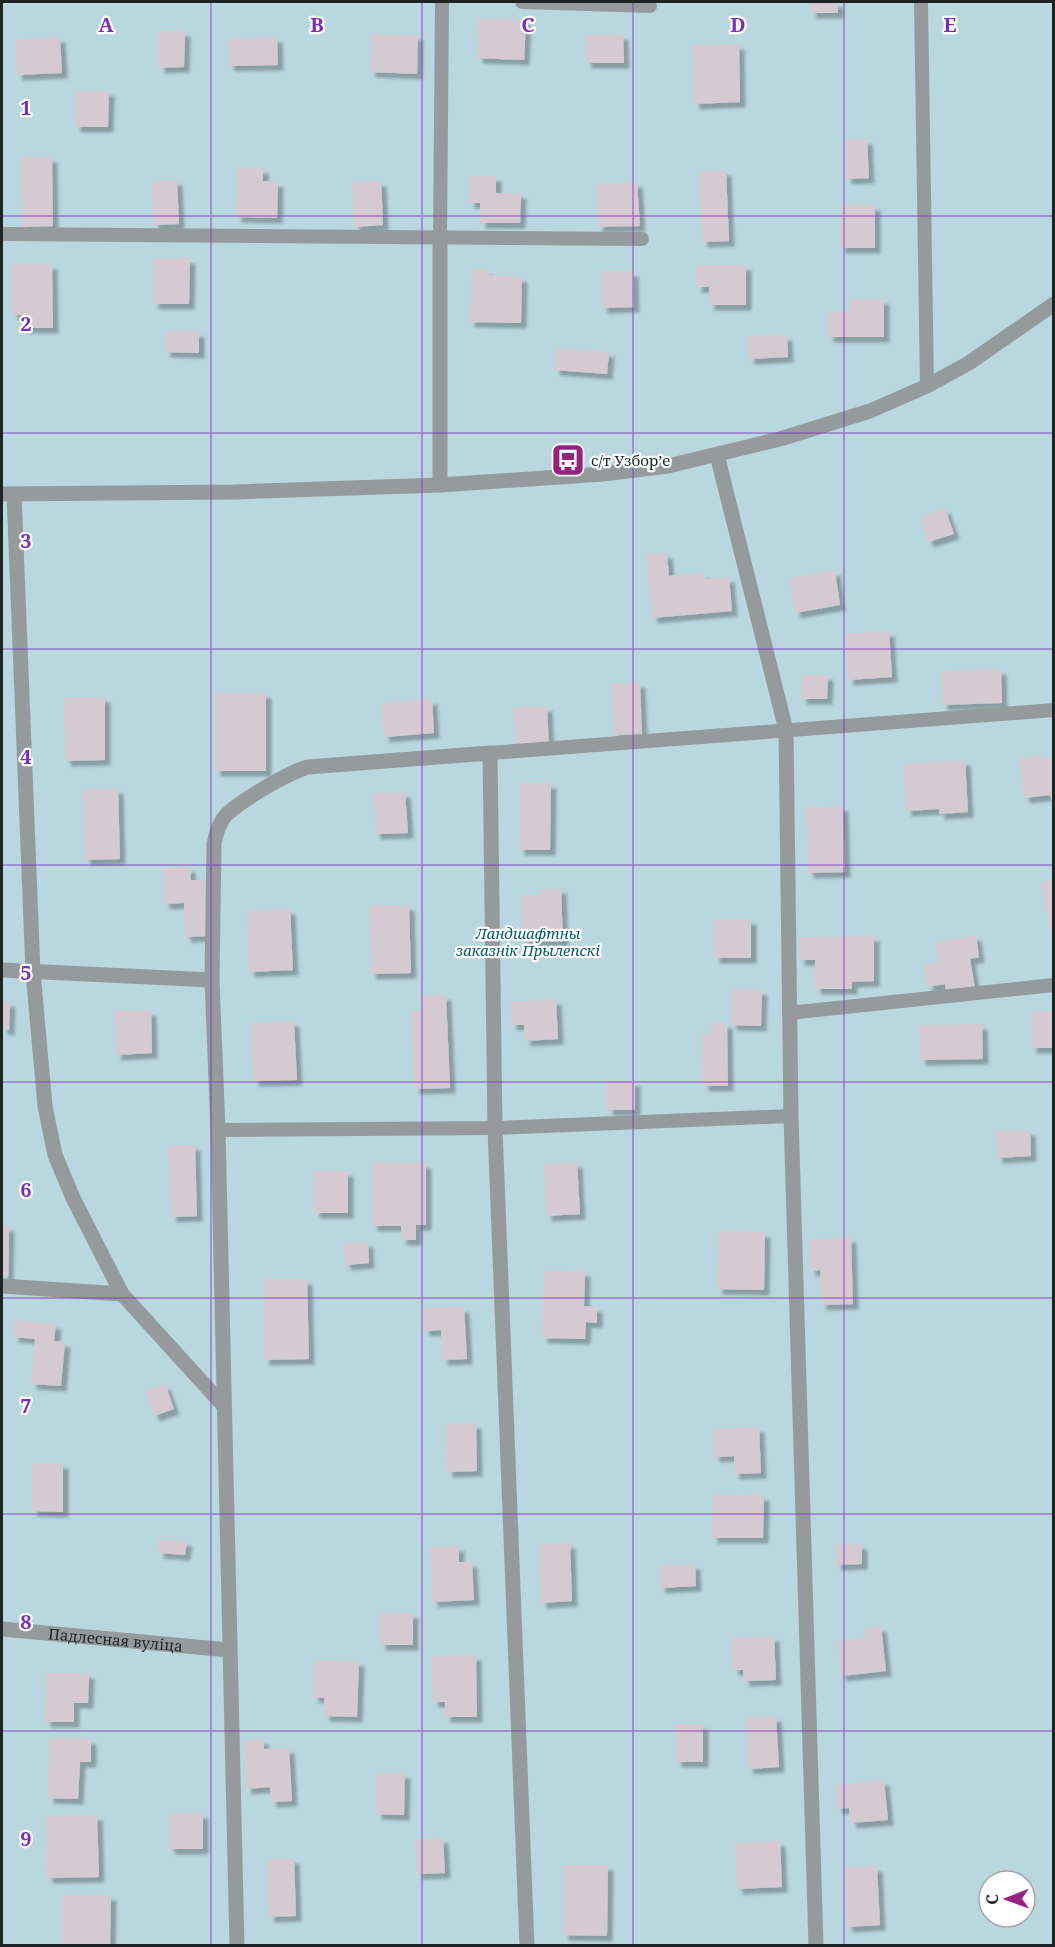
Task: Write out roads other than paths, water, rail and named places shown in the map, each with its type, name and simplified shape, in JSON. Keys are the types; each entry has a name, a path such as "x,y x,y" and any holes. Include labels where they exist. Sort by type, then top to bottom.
{"street":[{"path":"440,237 440,485"},
{"path":"223,1405 122,1294 73,1198 55,1155 45,1106 33,972 8,494 235,492 440,485 603,474 668,466 717,455 870,411 927,386 1014,334 1053,304"},
{"path":"717,455 786,730 791,1116 816,1946"},
{"path":"237,1946 218,1130 212,980 213,844 218,827 227,814 294,771 308,767 490,753 495,1128 527,1946"},
{"path":"2,969 212,980"},
{"path":"2,1286 122,1294"},
{"name":"Падлесная вуліца","path":"2,1629 230,1650"}],"lane":[{"path":"440,237 442,2"},
{"path":"522,2 650,6"},
{"path":"921,2 927,386"},
{"path":"2,234 642,239"},
{"path":"490,753 1053,710"},
{"path":"789,1013 1053,985"},
{"path":"218,1130 495,1128 791,1116"}],"place":[{"name":"с/т Узборʼе","path":"568,460"}],"park label":[{"name":"Ландшафтны заказнік Прылепскі","path":"528,942"}]}
